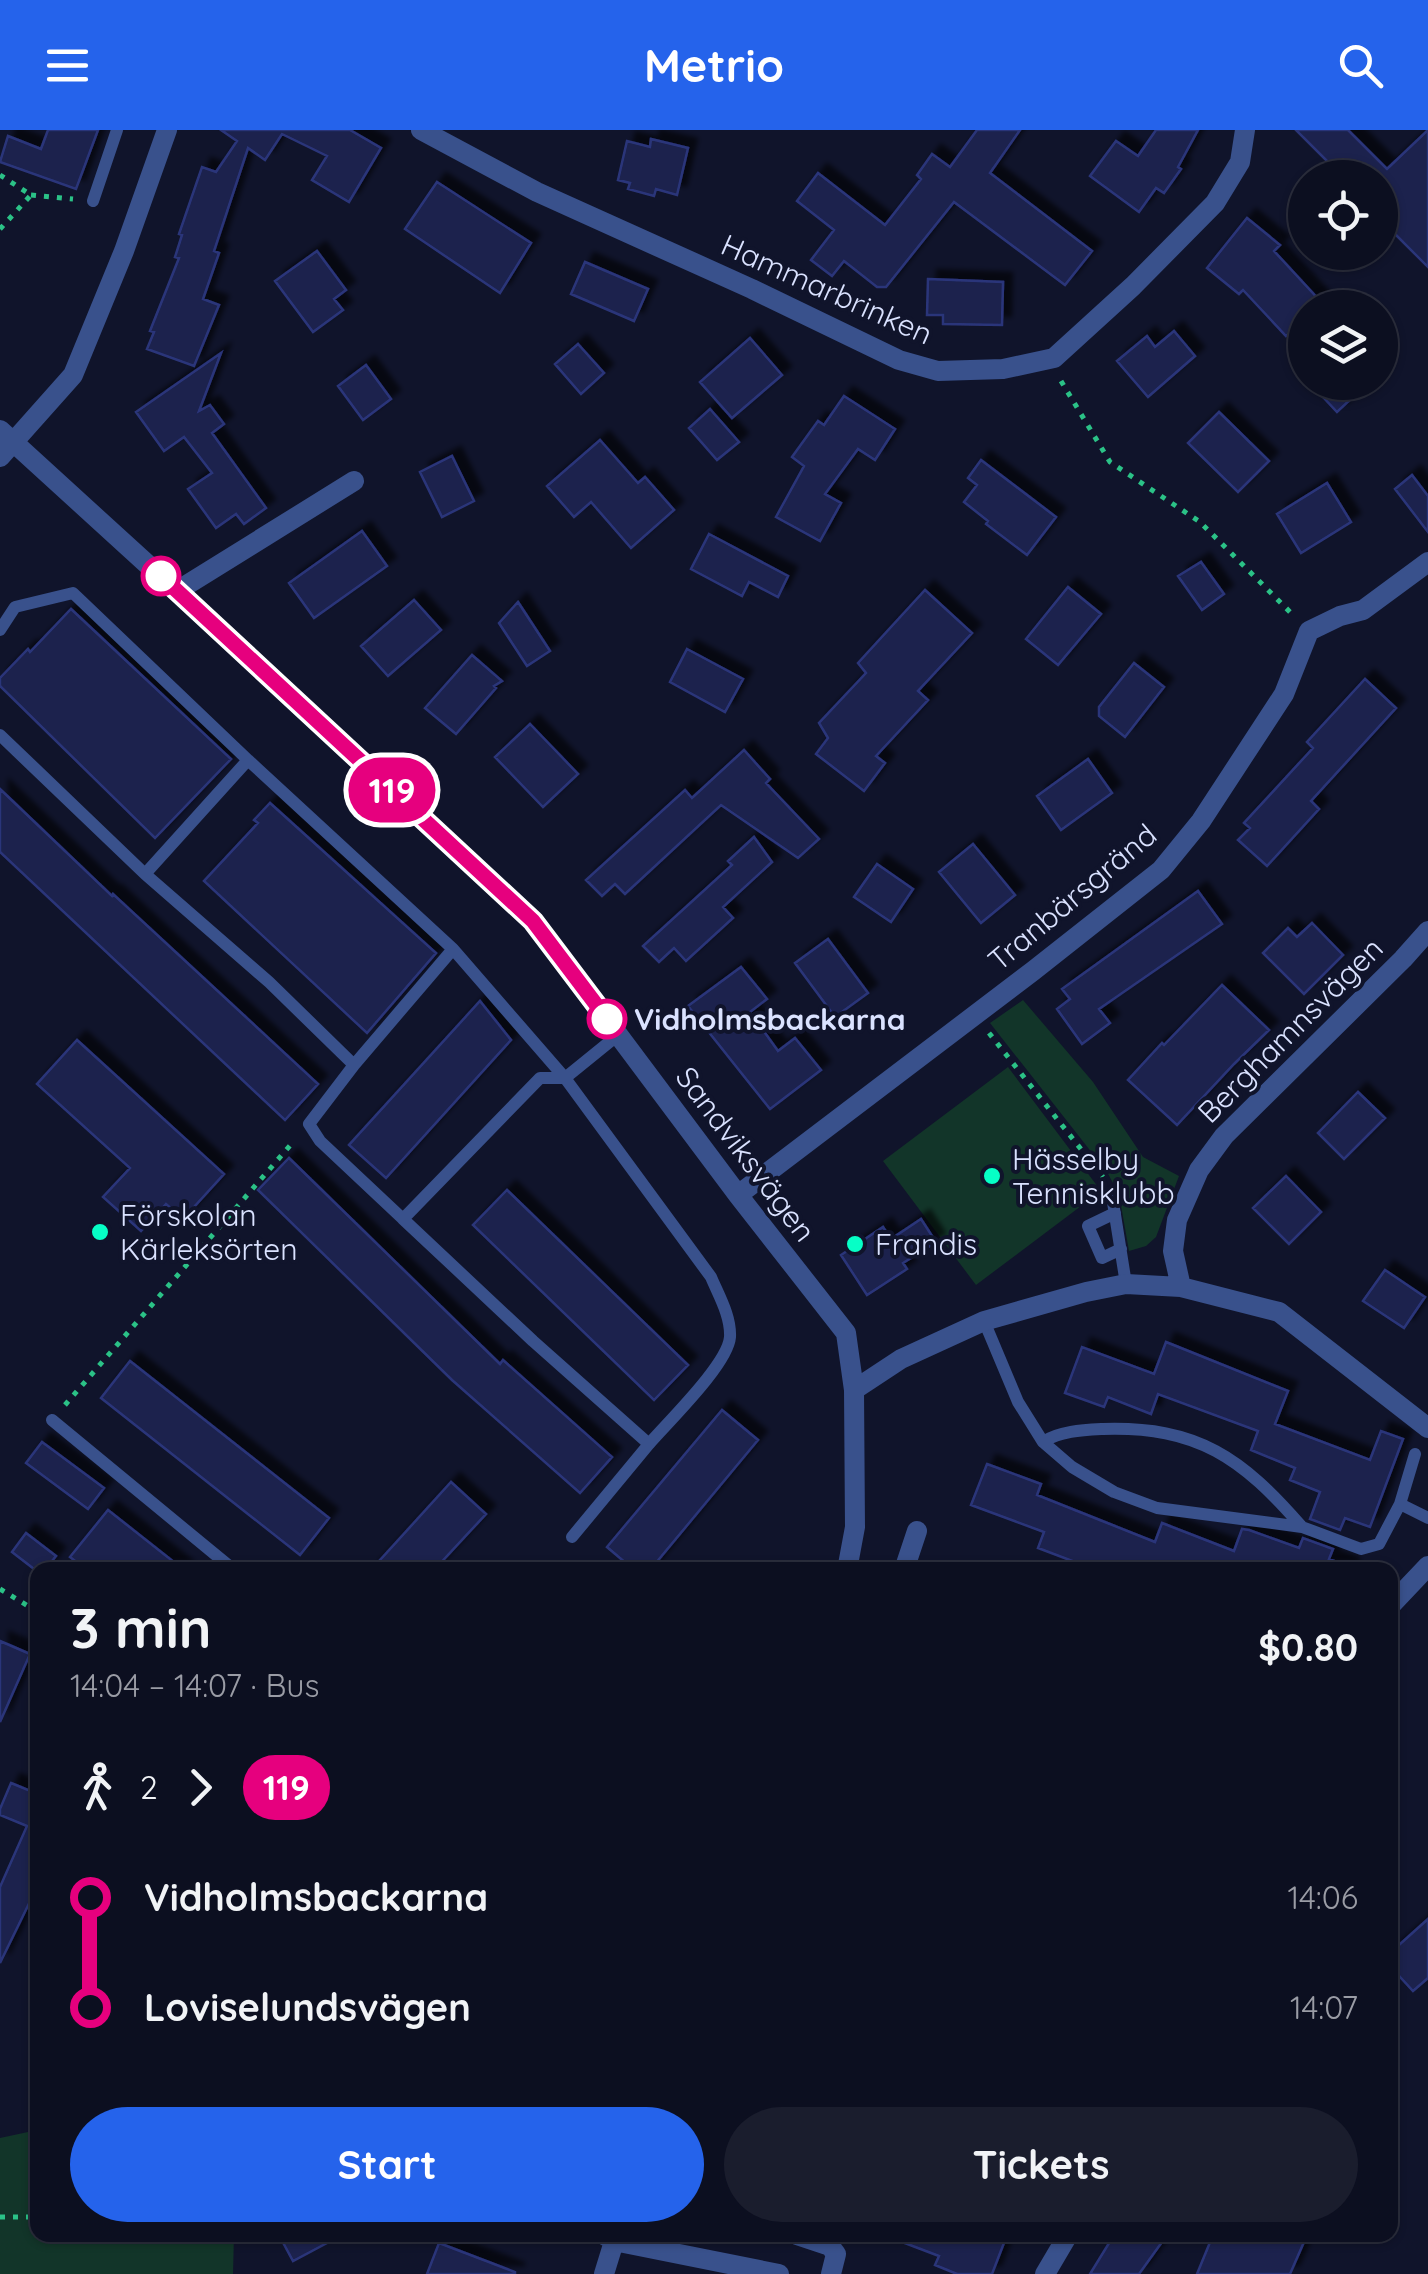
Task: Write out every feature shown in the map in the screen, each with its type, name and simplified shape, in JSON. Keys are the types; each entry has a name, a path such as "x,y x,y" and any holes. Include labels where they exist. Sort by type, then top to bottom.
{"street":[{"path":"4,444 73,375 124,251 167,130"},
{"name":"Hammarbrinken","path":"421,130 537,192 752,288 899,360 938,370 1003,370 1054,358 1215,203 1240,162 1245,130"},
{"name":"Sandviksvägen","path":"4,444 177,591 533,921 846,1333 854,1390 855,1527 848,1562"},
{"path":"177,591 354,481"},
{"path":"1309,631 1364,610 1428,562"},
{"name":"Tranbärsgränd","path":"738,1195 1161,870 1201,821 1284,694 1309,631"},
{"name":"Berghamnsvägen","path":"1181,1286 1173,1251 1177,1220 1199,1170 1224,1136 1428,931"},
{"path":"854,1390 902,1359 984,1321 1126,1284 1181,1286 1280,1312 1428,1428"},
{"path":"907,1562 918,1531"},
{"path":"1398,1598 1428,1566"},
{"path":"604,2274 611,2242"},
{"path":"634,2242 778,2274"},
{"path":"818,2242 830,2246 836,2254 831,2274"},
{"path":"1046,2274 1064,2242"}],"lane":[{"path":"94,201 117,130"},
{"path":"0,630 16,607 73,594 453,948 564,1078 710,1277 727,1314 730,1338 725,1356 572,1536"},
{"path":"0,735 354,1065"},
{"path":"145,874 248,760"},
{"path":"453,948 309,1124 320,1141 649,1444"},
{"path":"403,1218 540,1078 564,1078 618,1035"},
{"path":"1112,1196 1126,1284"},
{"path":"1115,1213 1088,1226 1102,1258 1121,1249"},
{"path":"984,1321 1018,1402 1043,1442 1072,1467 1114,1492 1157,1508 1302,1527 1361,1550 1379,1544 1400,1504 1416,1454"},
{"path":"52,1420 224,1562"},
{"path":"1043,1442 1085,1430 1137,1428 1202,1443 1246,1468 1302,1527"},
{"path":"1400,1504 1428,1518"}],"path":[{"path":"0,175 32,195 94,201"},
{"path":"0,229 32,195"},
{"path":"1047,358 1110,462 1200,522 1309,631"},
{"path":"974,1015 1103,1177"},
{"path":"52,1420 309,1124"},
{"path":"0,1589 30,1607"},
{"path":"0,2217 30,2217"}],"green space":[{"path":"1023,1000 1093,1082 1143,1157 1179,1176 1156,1237 1146,1246 1129,1251 1119,1194 1107,1172 990,1023"},
{"name":"Hässelby Tennisklubb","path":"1008,1067 1101,1191 976,1285 883,1161"},
{"path":"30,2132 30,2242 234,2242 233,2274 0,2274 0,2138"}],"building":[{"path":"48,130 98,130 76,189 0,162 8,136 41,149"},
{"path":"221,130 350,130 381,148 349,202 312,180 327,156 282,134 265,160 248,148 214,251 219,253 203,299 219,305 194,366 147,349 154,332 150,331 179,258 175,257 182,235 179,234 202,167 216,172 237,141"},
{"path":"977,130 1020,130 990,173 1092,251 1065,285 954,202 886,287 877,287 844,261 832,276 811,260 834,230 797,201 818,173 885,225 921,179 917,175 932,154 950,167"},
{"path":"1156,130 1198,130 1178,167 1181,169 1164,193 1156,188 1139,212 1090,176 1116,141 1138,156"},
{"path":"1296,130 1348,130 1378,160 1326,160"},
{"path":"1428,130 1428,267 1398,237 1396,160"},
{"path":"651,139 688,148 677,195 656,189 654,196 628,189 630,183 618,180 627,141 650,147"},
{"path":"437,182 531,243 500,293 405,229"},
{"path":"1247,218 1280,245 1274,251 1310,290 1288,290 1286,336 1243,290 1239,294 1207,268"},
{"path":"317,251 346,290 334,299 343,310 313,332 275,281"},
{"path":"585,262 648,289 634,321 571,294"},
{"path":"928,279 1003,282 1002,325 943,324 943,315 927,315"},
{"path":"1174,331 1195,356 1148,397 1117,361 1147,336 1155,347"},
{"path":"750,338 782,375 732,418 700,382"},
{"path":"578,344 604,373 581,394 555,364"},
{"path":"221,353 199,411 210,405 224,424 212,433 266,508 244,524 236,514 216,528 188,489 212,473 184,437 164,451 136,412"},
{"path":"366,365 391,399 363,420 338,386"},
{"path":"844,396 895,429 875,460 858,449 825,494 841,503 820,541 776,517 804,466 792,457 818,421 824,425"},
{"path":"1326,400 1350,400 1337,412"},
{"path":"710,409 739,442 717,460 689,428"},
{"path":"1219,412 1269,461 1238,492 1188,443"},
{"path":"600,440 638,483 645,477 674,510 631,548 591,502 574,517 547,486"},
{"path":"452,456 474,501 442,517 420,472"},
{"path":"981,460 1056,517 1027,555 964,502 977,485 968,478"},
{"path":"1412,475 1428,496 1428,532 1395,489"},
{"path":"1327,483 1351,522 1301,553 1277,514"},
{"path":"362,531 387,566 314,618 289,583"},
{"path":"709,534 788,576 778,597 749,582 742,596 691,569"},
{"path":"1201,562 1224,594 1202,610 1178,576"},
{"path":"1068,587 1101,614 1058,665 1026,639"},
{"path":"925,590 972,633 918,691 928,700 876,756 885,763 864,791 816,754 828,738 819,723 866,673 858,663"},
{"path":"414,600 441,630 388,676 361,646"},
{"path":"518,602 550,651 527,666 499,623"},
{"path":"71,609 231,759 155,838 0,686 0,678"},
{"path":"687,649 743,679 725,712 670,682"},
{"path":"472,655 502,681 456,734 425,708"},
{"path":"1134,663 1164,687 1125,737 1099,716 1099,707"},
{"path":"1365,679 1396,708 1311,801 1319,809 1267,866 1238,840 1250,828 1244,823 1313,748 1307,742"},
{"path":"530,724 578,774 543,807 495,757"},
{"path":"744,750 770,779 766,783 819,839 798,858 721,805 625,894 615,884 602,896 586,880 685,790 692,798"},
{"path":"1088,759 1112,793 1061,830 1037,796"},
{"path":"0,789 318,1084 285,1120 0,852"},
{"path":"270,803 436,953 367,1033 204,881 258,823 254,820"},
{"path":"754,837 772,862 723,907 733,918 686,961 674,948 659,962 643,946 732,865 728,861"},
{"path":"973,844 1015,895 981,923 939,872"},
{"path":"877,864 913,889 891,922 854,897"},
{"path":"1198,891 1222,924 1099,1009 1110,1023 1082,1044 1057,1009 1070,999 1062,989"},
{"path":"1312,923 1343,955 1304,994 1263,953 1288,928 1297,937"},
{"path":"828,939 868,993 835,1017 795,963"},
{"path":"741,967 767,999 750,1012 778,1051 795,1038 821,1070 770,1109 688,1006"},
{"path":"1222,985 1269,1030 1177,1125 1128,1080"},
{"path":"480,1001 511,1040 386,1178 349,1145"},
{"path":"77,1040 224,1174 183,1219 166,1204 141,1231 103,1197 130,1168 37,1084"},
{"path":"1358,1092 1385,1118 1344,1159 1318,1133"},
{"path":"289,1158 500,1364 503,1360 612,1457 580,1493 452,1380 258,1190"},
{"path":"1286,1176 1321,1212 1289,1244 1253,1208"},
{"path":"507,1190 688,1365 654,1400 473,1225"},
{"path":"921,1219 936,1242 903,1263 907,1269 867,1295 841,1255 883,1227 891,1239"},
{"path":"1385,1270 1425,1297 1404,1328 1363,1301"},
{"path":"1166,1342 1288,1391 1275,1424 1370,1460 1381,1431 1403,1439 1370,1527 1345,1518 1340,1530 1310,1519 1320,1492 1290,1480 1295,1468 1251,1450 1258,1431 1158,1394 1151,1414 1108,1397 1104,1407 1065,1393 1082,1347 1154,1374"},
{"path":"130,1361 329,1518 300,1555 101,1398"},
{"path":"722,1410 758,1440 657,1562 625,1562 607,1547"},
{"path":"42,1442 104,1488 88,1509 26,1463"},
{"path":"987,1464 1041,1484 1037,1495 1155,1542 1162,1523 1234,1551 1242,1529 1299,1548 1303,1538 1333,1549 1329,1559 1337,1562 1075,1562 1038,1548 1044,1532 971,1505"},
{"path":"451,1482 486,1514 441,1562 378,1562"},
{"path":"108,1510 174,1562 77,1562 70,1557"},
{"path":"26,1533 56,1556 51,1562 30,1562 30,1566 12,1552"},
{"path":"0,1641 30,1654 0,1722"},
{"path":"11,1783 30,1791 30,1901 0,1963 0,1887 27,1826 0,1815"},
{"path":"1428,1919 1428,1978 1413,1991 1398,1975 1398,1946"},
{"path":"283,2242 329,2242 293,2261"},
{"path":"902,2242 1004,2242 992,2274 957,2274 935,2265 939,2256"},
{"path":"1110,2242 1162,2242 1139,2274 1090,2274"},
{"path":"1210,2242 1304,2242 1290,2274 1197,2274"},
{"path":"439,2243 515,2272 515,2274 427,2274"}],"bus line":[{"name":"119","path":"161,576 533,921 607,1019"}],"place":[{"name":"Vidholmsbackarna","path":"607,1019"},
{"name":"Hässelby Tennisklubb","path":"992,1176"},
{"name":"Förskolan Kärleksörten","path":"100,1232"},
{"name":"Frandis","path":"855,1244"}]}
